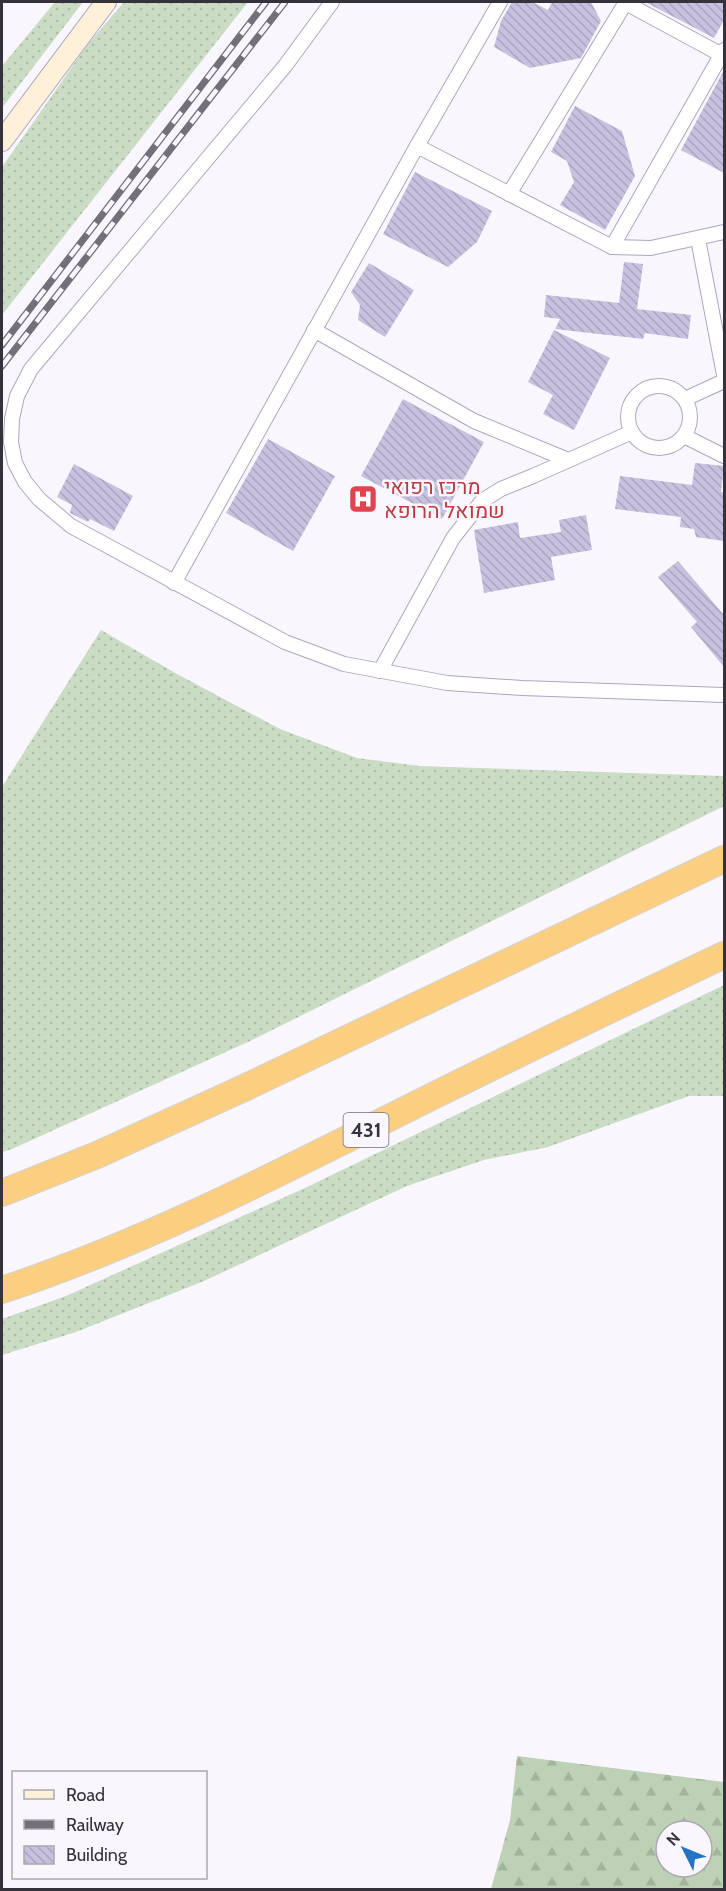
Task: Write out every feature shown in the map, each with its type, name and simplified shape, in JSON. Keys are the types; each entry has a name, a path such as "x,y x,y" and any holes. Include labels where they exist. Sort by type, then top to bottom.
{"highway":[{"path":"2,1193 97,1155 255,1083 724,859"},
{"name":"431","path":"2,1290 61,1270 216,1203 554,1035 724,955"}],"main road":[{"path":"2,141 106,2"}],"street":[{"path":"332,2 277,75 31,369 17,396 12,419 11,442 15,463 25,482 39,499 71,526 285,642 344,664 447,683 512,688 724,695"},
{"path":"174,583 417,146 500,2"},
{"path":"509,194 625,2 723,53 612,247"},
{"path":"417,146 612,247 651,248 724,232"},
{"path":"698,239 724,375"},
{"path":"314,330 474,421 568,460"},
{"path":"685,399 724,381"},
{"path":"658,386 669,387 685,399 691,418 689,428 684,436 667,447 647,446 632,432 628,422 628,411 632,401 639,393 658,386"},
{"path":"380,671 453,538 482,501 501,489 632,432"},
{"path":"684,436 724,456"}],"green space":[{"path":"55,2 83,2 2,108 2,66"},
{"path":"124,2 248,2 2,315 2,167 88,44"},
{"path":"101,630 280,729 357,758 420,766 724,776 724,806 250,1041 2,1152 2,787"},
{"path":"724,985 724,1096 689,1096 548,1147 484,1160 407,1186 204,1281 76,1332 2,1355 2,1319 66,1296 307,1187"},
{"path":"517,1756 724,1782 724,1889 491,1889 510,1820"}],"building":[{"path":"512,2 532,2 548,10 552,2 591,2 601,21 581,58 530,68 494,47 501,21"},
{"path":"645,2 724,2 724,20 714,38"},
{"path":"724,70 724,173 681,150"},
{"path":"575,106 622,131 635,176 605,230 560,205 574,182 567,161 551,152"},
{"path":"415,172 492,211 477,242 448,267 383,234"},
{"path":"624,262 643,264 637,309 691,315 688,339 645,333 643,339 555,329 560,319 544,317 546,295 619,303"},
{"path":"369,263 414,290 385,337 358,320 360,305 351,292"},
{"path":"554,330 610,358 574,430 543,414 553,395 528,382"},
{"path":"403,399 484,442 442,519 361,476"},
{"path":"268,439 335,476 293,551 226,513"},
{"path":"695,463 724,466 721,492 724,492 724,541 696,537 694,529 680,527 681,517 615,509 620,476 692,485"},
{"path":"74,464 133,496 114,531 90,519 88,522 70,513 72,505 57,497"},
{"path":"586,515 592,550 551,557 555,580 484,593 474,530 518,522 520,538 561,532 559,520"},
{"path":"678,561 724,615 724,667 691,627 697,622 658,577"}],"railway":[{"path":"2,345 266,2"},
{"path":"2,366 285,2"}],"place":[{"name":"מרכז רפואי שמואל הרופא","path":"363,499"}]}
